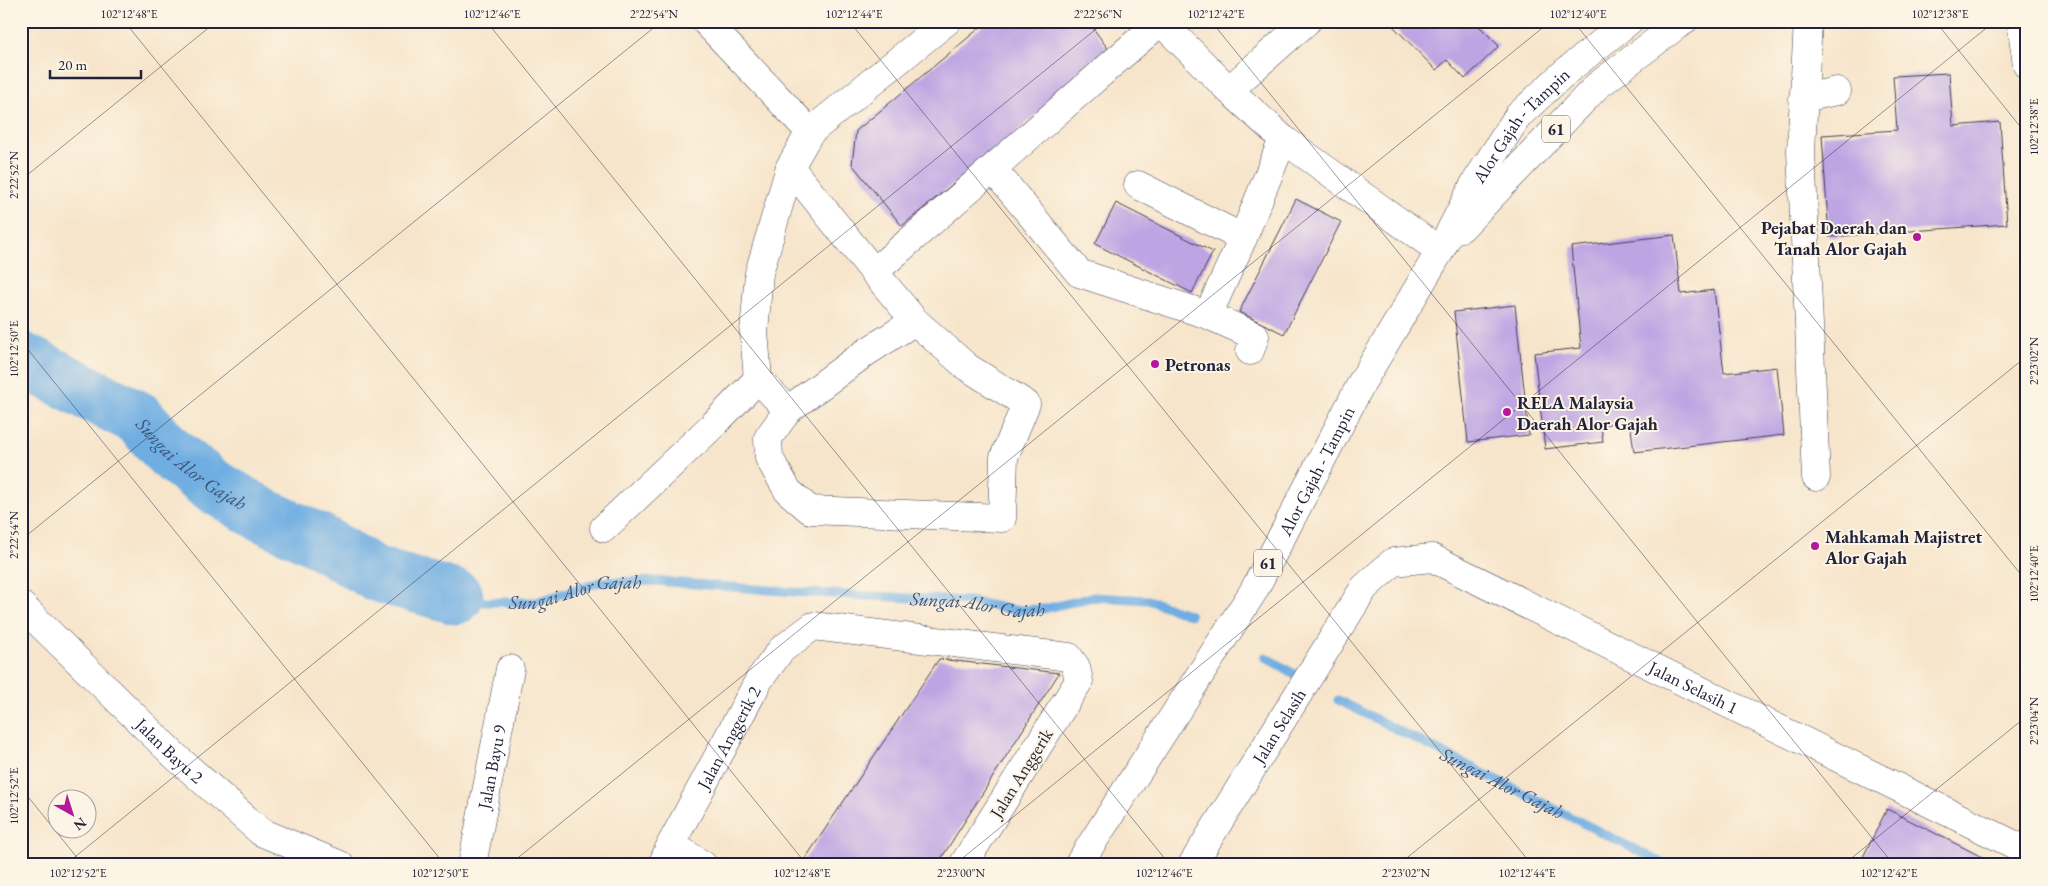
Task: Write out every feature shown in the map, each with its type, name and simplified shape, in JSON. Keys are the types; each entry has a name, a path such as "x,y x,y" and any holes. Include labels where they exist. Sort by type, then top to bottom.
{"street":[{"path":"705,21 810,132"},
{"path":"788,410 758,379 754,332 759,273 790,167 810,132 947,21"},
{"path":"1229,90 1307,21"},
{"name":"Alor Gajah - Tampin","path":"1078,865 1253,592 1362,382 1440,251 1475,183 1518,116 1564,73 1629,21"},
{"name":"Alor Gajah - Tampin","path":"1440,251 1597,86 1684,21"},
{"path":"1808,21 1802,151 1816,477"},
{"path":"2021,21 2027,65"},
{"path":"874,272 1160,22 1283,140 1440,251"},
{"path":"1803,98 1837,91"},
{"path":"1208,315 1243,238 1283,140"},
{"path":"790,167 915,321 967,367 1026,404 1004,456 1002,518 810,510 788,491 769,458 768,438 788,410 865,353 915,321"},
{"path":"994,169 1078,273 1208,315 1255,336 1250,351"},
{"path":"1138,185 1243,238"},
{"path":"604,528 711,427 758,379"},
{"name":"Jalan Selasih 1","path":"1364,588 1393,562 1432,558 2027,851"},
{"name":"Jalan Selasih","path":"1192,865 1364,588"},
{"name":"Jalan Bayu 2","path":"21,605 176,757 261,832 340,865"},
{"name":"Jalan Anggerik 2","path":"666,854 759,680 781,650 813,626 1069,657 1076,668 1079,681"},
{"name":"Jalan Bayu 9","path":"472,865 510,669"},
{"name":"Jalan Anggerik","path":"963,865 1079,681"},
{"path":"666,854 703,865"}],"building":[{"path":"988,21 1088,21 1111,53 902,226 852,164 856,131"},
{"path":"1398,21 1479,21 1477,24 1499,46 1465,79 1447,60 1436,70 1393,26"},
{"path":"1949,73 1953,126 2000,122 2007,224 1829,237 1822,135 1897,130 1893,76"},
{"path":"1296,199 1341,222 1284,334 1239,312"},
{"path":"1116,203 1213,252 1192,293 1095,244"},
{"path":"1674,235 1681,294 1714,290 1724,373 1777,367 1784,435 1634,452 1630,421 1601,425 1603,442 1545,449 1534,353 1581,348 1571,247"},
{"path":"1515,305 1529,435 1468,442 1454,312"},
{"path":"939,659 1059,673 937,865 801,865"},
{"path":"1887,809 1998,865 1859,865"}],"waterway":[{"name":"Sungai Alor Gajah","path":"21,359 138,418 170,453 210,484 263,515 320,541 375,574 456,597"},
{"name":"Sungai Alor Gajah","path":"456,597 484,602 535,602 601,582 657,581 794,592 969,601 1014,610 1044,609 1093,597 1148,600 1190,615"},
{"name":"Sungai Alor Gajah","path":"1265,657 1294,674"},
{"name":"Sungai Alor Gajah","path":"1338,700 1666,865"}],"place":[{"name":"Pejabat Daerah dan Tanah Alor Gajah","path":"1917,237"},
{"name":"Petronas","path":"1155,364"},
{"name":"RELA Malaysia Daerah Alor Gajah","path":"1507,412"},
{"name":"Mahkamah Majistret Alor Gajah","path":"1815,546"}]}
